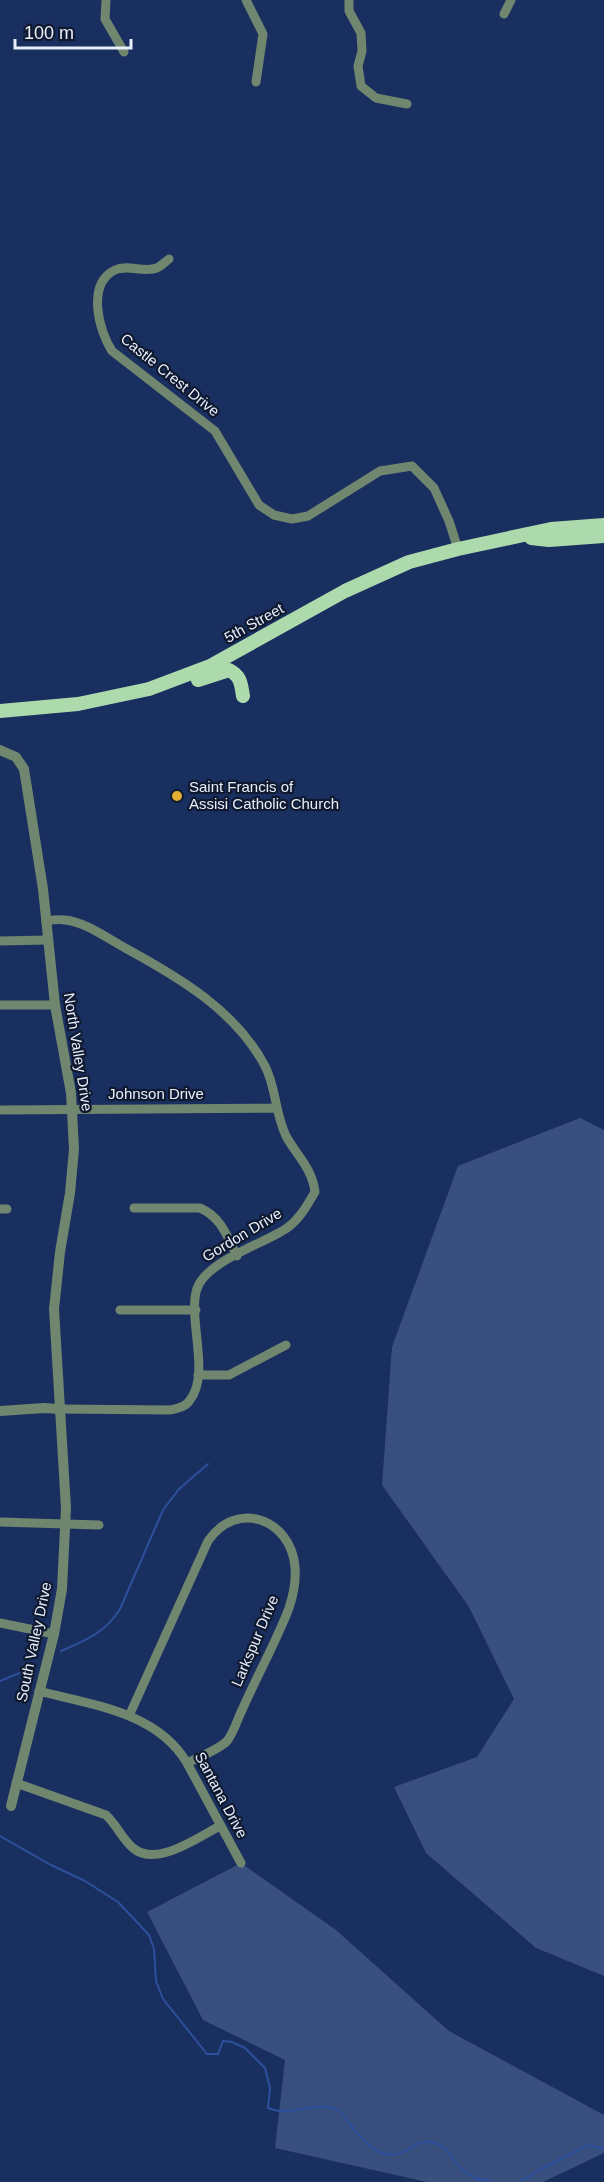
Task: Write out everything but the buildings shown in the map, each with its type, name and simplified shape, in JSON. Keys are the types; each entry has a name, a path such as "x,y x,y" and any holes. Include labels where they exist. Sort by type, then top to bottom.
{"main road":[{"name":"5th Street","path":"0,711 103,700 160,685 210,666 367,580 409,562 551,529 604,525"},
{"path":"571,538 604,531"},
{"name":"5th Street","path":"517,537 549,540 604,536"},
{"path":"160,685 192,682 229,670 236,673 240,680 243,696"}],"street":[{"path":"106,0 105,19 124,52"},
{"path":"246,0 263,34 256,82"},
{"path":"349,0 350,11 361,33 362,51 358,66 361,86 376,98 407,104"},
{"path":"504,14 511,0"},
{"name":"Castle Crest Drive","path":"168,259 157,268 116,269 102,282 98,301 100,326 104,339 112,351 215,431 259,505 267,512 281,517 300,519 380,471 412,466 434,488 449,520 458,549"},
{"name":"North Valley Drive","path":"0,750 16,757 24,770 46,921 55,1005 72,1110 73,1171 60,1252 54,1309 59,1409"},
{"name":"Gordon Drive","path":"46,921 65,920 82,925 171,973 198,991 231,1022 265,1066 286,1136 310,1170 315,1192 299,1218 287,1228 202,1277 196,1292 198,1375 191,1400 184,1406 170,1410 59,1409"},
{"path":"0,940 48,940"},
{"path":"0,1005 55,1005"},
{"name":"Johnson Drive","path":"0,1110 276,1108"},
{"path":"134,1208 200,1208 210,1212 220,1221 237,1256"},
{"path":"120,1310 196,1310"},
{"path":"198,1375 229,1375 286,1345"},
{"path":"0,1411 59,1409"},
{"name":"South Valley Drive","path":"11,1806 54,1634 62,1589 66,1522 59,1409"},
{"name":"Larkspur Drive","path":"129,1716 208,1541 214,1533 225,1523 244,1517 275,1527 287,1540 295,1565 289,1607 227,1741 187,1763"},
{"path":"0,1522 66,1522 99,1525"},
{"path":"0,1623 54,1634"},
{"name":"Santana Drive","path":"39,1690 129,1716 165,1736 179,1749 241,1863"},
{"path":"16,1783 106,1815 115,1823 132,1848 144,1854 157,1855 169,1852 220,1826"}],"shaded area":[{"path":"580,1118 604,1130 604,1976 536,1948 426,1853 394,1787 477,1757 514,1699 469,1607 382,1485 392,1347 458,1166"},
{"path":"241,1863 336,1930 449,2031 604,2115 604,2153 543,2182 427,2182 275,2148 285,2060 203,2020 147,1912"}],"waterway":[{"path":"61,1651 102,1630 114,1617 120,1609 163,1510 179,1489 208,1464"},
{"path":"0,1681 29,1669"},
{"path":"0,1836 85,1881 118,1902 149,1935 154,1949 156,1981 163,1999 207,2054 218,2054 223,2041 232,2042 245,2048 265,2068 270,2088 268,2108 286,2111 322,2107 340,2111 367,2144 385,2154 395,2155 423,2142 435,2143 447,2151 461,2169 481,2182"},
{"path":"520,2182 588,2145 604,2149"},
{"path":"478,2178 492,2182"}],"place":[{"name":"Saint Francis of Assisi Catholic Church","path":"177,796"}]}
